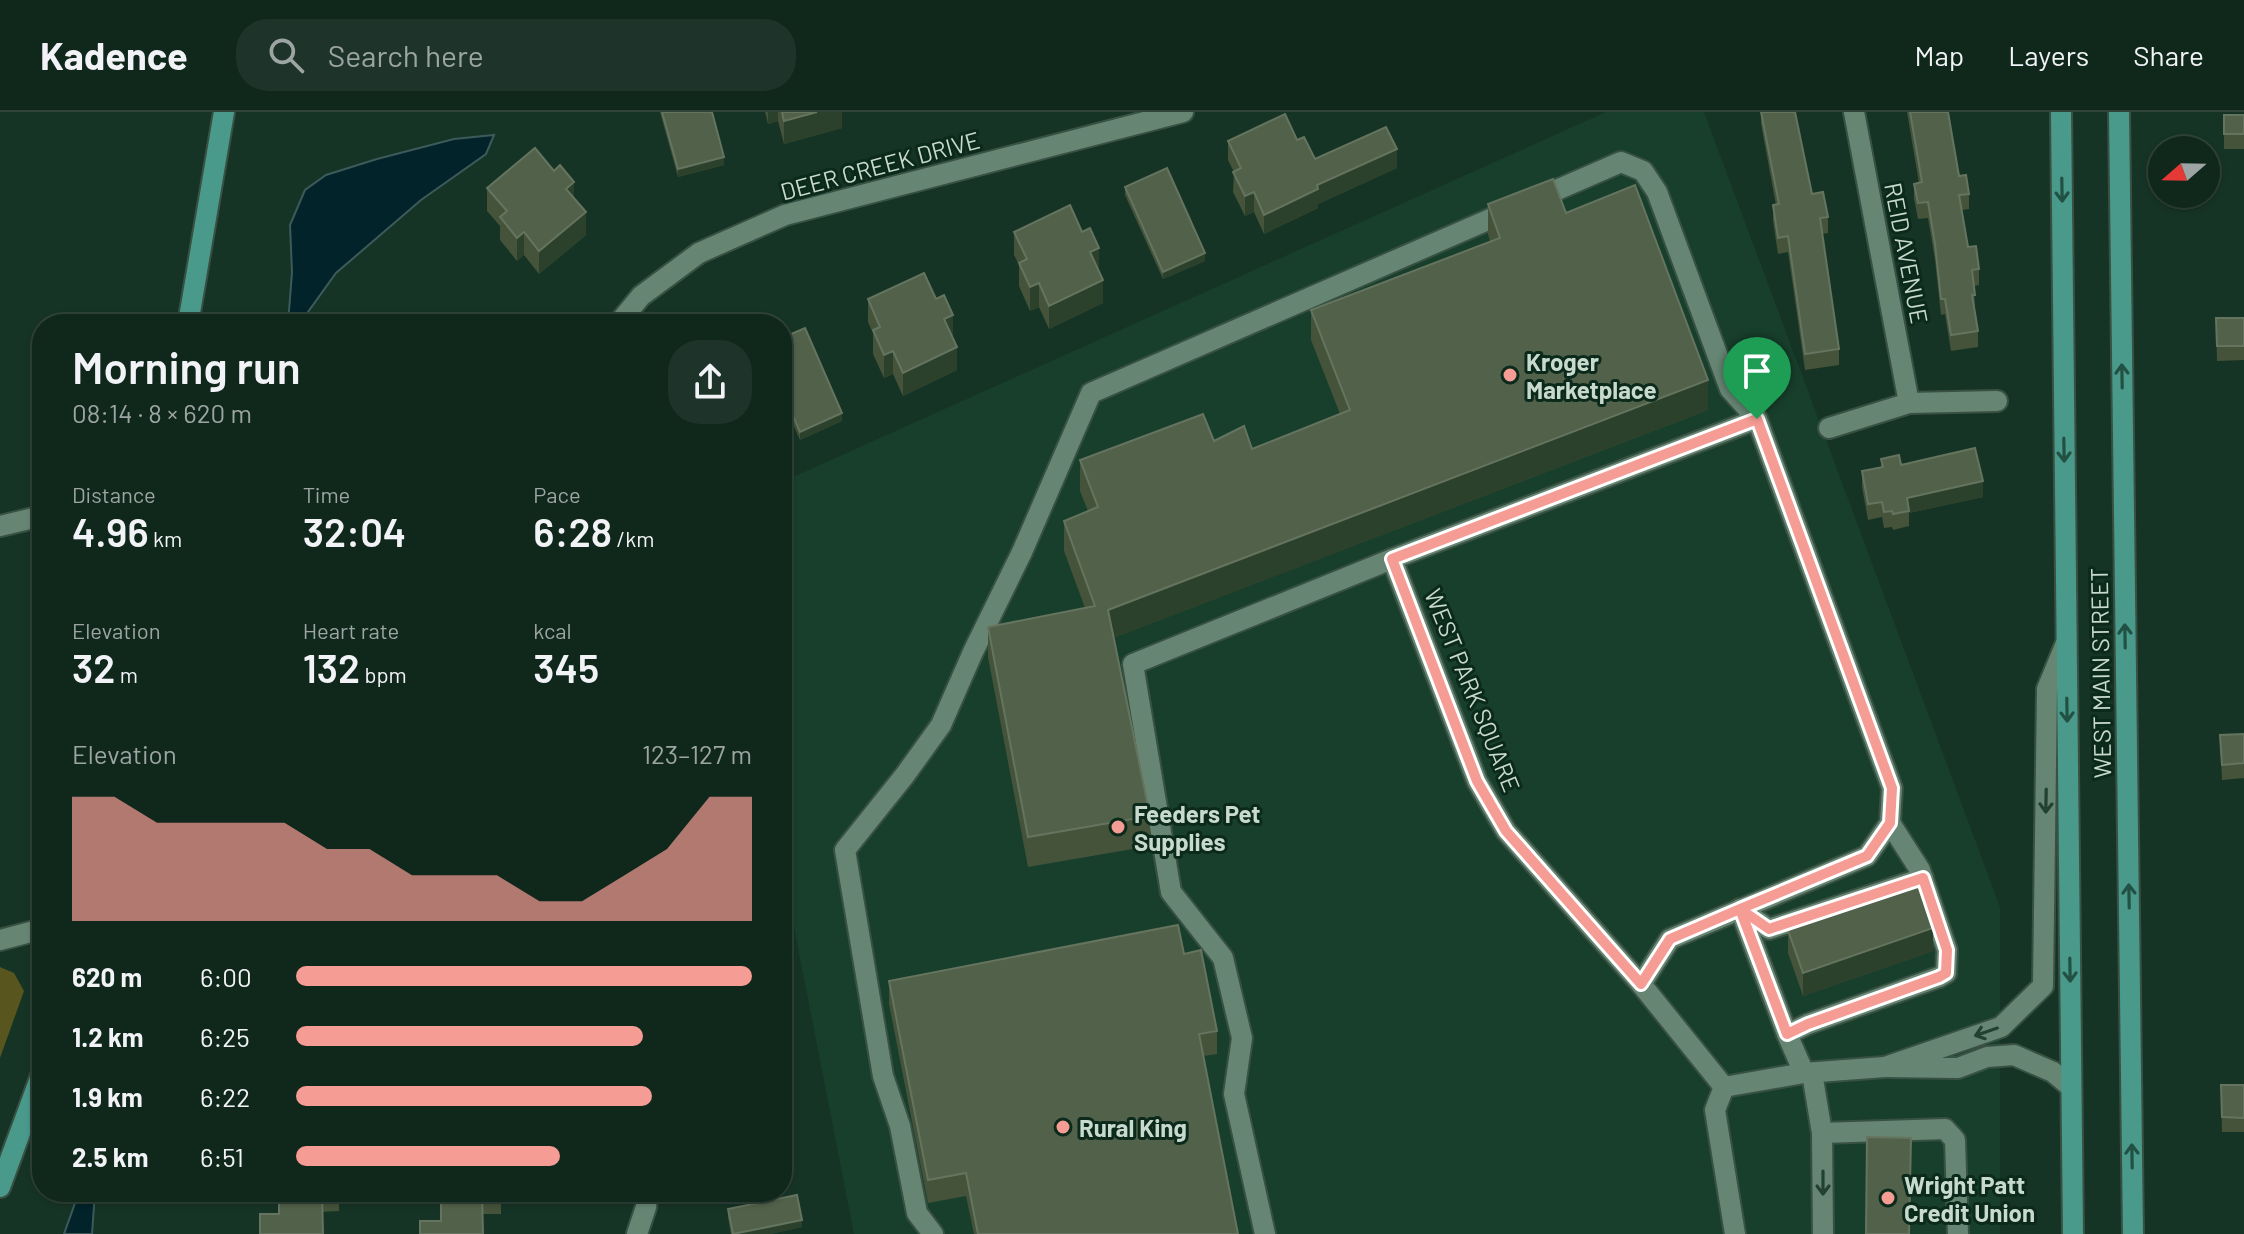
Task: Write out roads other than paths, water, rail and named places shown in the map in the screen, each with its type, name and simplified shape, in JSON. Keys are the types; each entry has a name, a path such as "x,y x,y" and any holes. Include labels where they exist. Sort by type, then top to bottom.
{"main road":[{"path":"190,314 224,112"},
{"name":"WEST MAIN STREET","path":"2061,112 2073,1234"},
{"name":"WEST MAIN STREET","path":"2119,112 2133,1234"},
{"path":"0,1187 32,1100"}],"street":[{"name":"DEER CREEK DRIVE","path":"626,314 641,296 699,253 785,215 1183,112"},
{"name":"REID AVENUE","path":"1854,112 1909,403"},
{"path":"933,1234 917,1213 900,1126 883,1076 845,850 941,725 1040,514 1091,393 1621,162 1643,171 1657,192 1730,389 1757,419 1892,788 1890,823 1867,856 1670,939 1641,984"},
{"path":"1829,428 1909,403 1997,401"},
{"path":"1265,1234 1234,1094 1242,1038 1223,958 1171,892 1133,664 1392,559 1757,419"},
{"path":"0,526 32,518"},
{"name":"WEST PARK SQUARE","path":"1392,559 1477,781 1506,831 1641,984 1724,1087"},
{"path":"1885,1067 2001,1027 2043,986 2047,689 2066,643"},
{"path":"1787,1034 1946,973 1947,950 1923,878 1890,823"},
{"path":"1740,909 1769,929 1923,878"},
{"path":"1740,909 1787,1034 1808,1073 1822,1133 1823,1234"},
{"path":"0,940 32,932"},
{"path":"1735,1234 1715,1110 1724,1087 1808,1073 1885,1067 1958,1068 1987,1057 2014,1055 2053,1072 2071,1087"},
{"path":"1822,1133 1945,1129 1955,1140 1958,1234"},
{"path":"637,1234 646,1202"}],"water":[{"path":"494,135 486,154 421,200 336,273 308,314 289,314 292,272 290,225 305,190 326,175 454,139"},
{"path":"75,1202 94,1202 92,1234 64,1234"}],"place":[{"name":"Kroger Marketplace","path":"1510,375"},
{"name":"Feeders Pet Supplies","path":"1118,827"},
{"name":"Rural King","path":"1063,1127"},
{"name":"Wright Patt Credit Union","path":"1888,1198"}]}
